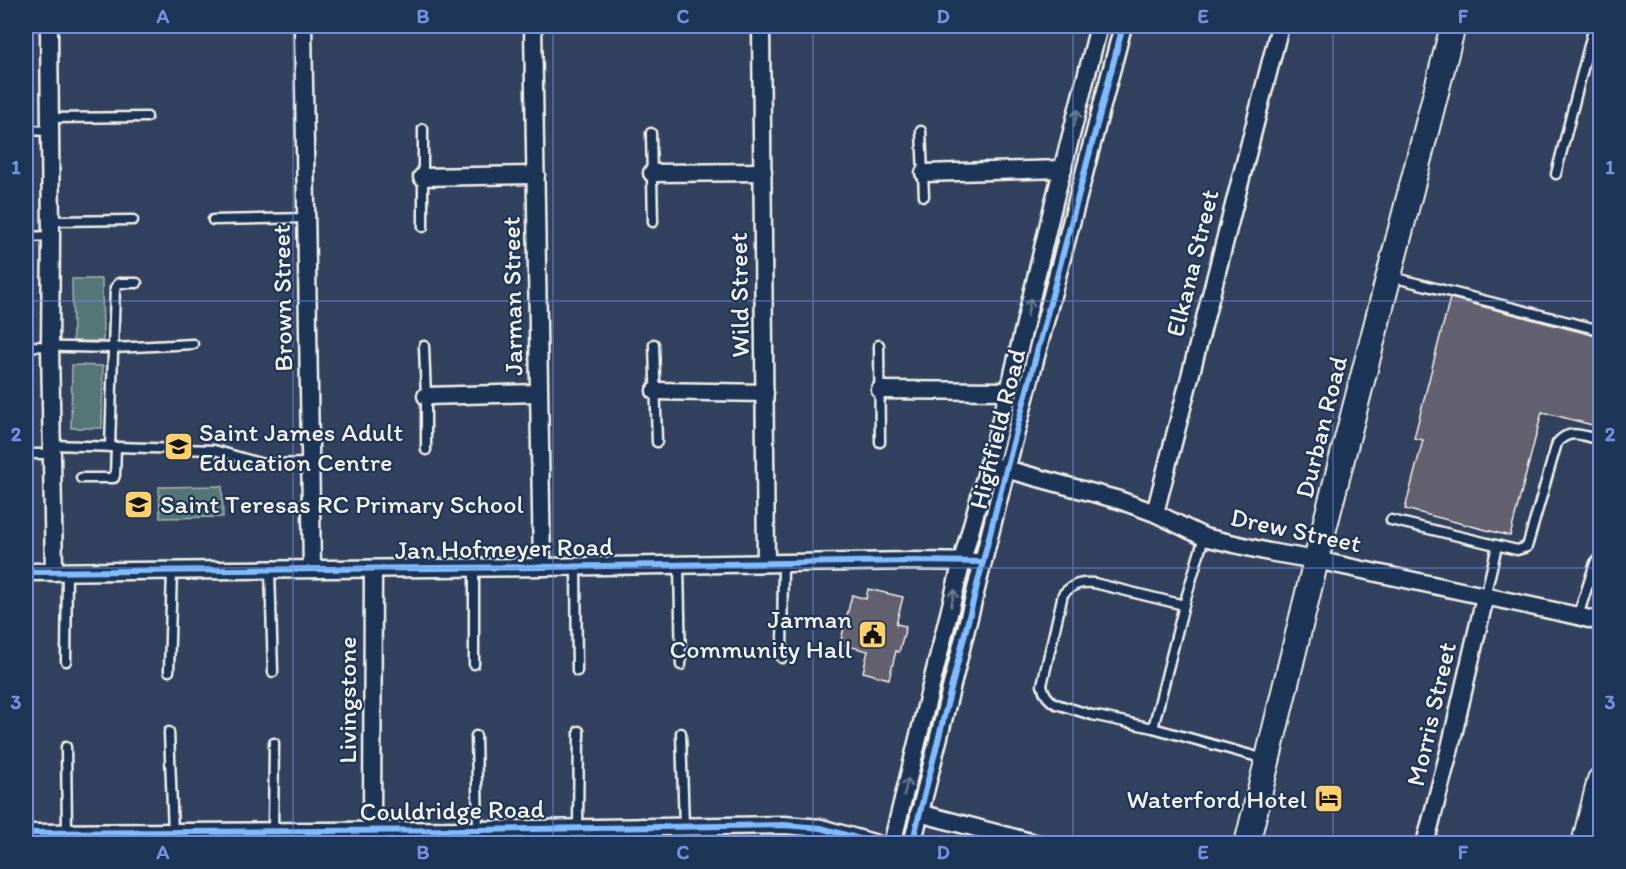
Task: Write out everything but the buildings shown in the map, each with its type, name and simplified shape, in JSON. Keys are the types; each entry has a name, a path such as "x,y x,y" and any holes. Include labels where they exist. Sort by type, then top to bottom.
{"street":[{"path":"49,26 50,346 60,572"},
{"name":"Brown Street","path":"303,26 312,569"},
{"name":"Jarman Street","path":"533,26 542,567"},
{"name":"Wild Street","path":"761,26 766,563"},
{"name":"Highfield Road","path":"892,843 962,561 1009,391 1099,26"},
{"name":"Highfield Road","path":"912,843 1006,470 1123,26"},
{"name":"Elkana Street","path":"1155,513 1280,26"},
{"name":"Durban Road","path":"1247,843 1316,560 1453,26"},
{"path":"924,173 1063,169"},
{"path":"652,173 763,172"},
{"path":"422,177 536,175"},
{"path":"880,390 1009,391"},
{"path":"655,391 765,393"},
{"path":"426,396 538,393"},
{"name":"Drew Street","path":"988,465 1119,500 1155,513 1204,537 1600,622"},
{"name":"Jan Hofmeyer Road","path":"26,572 983,562"},
{"name":"Livingstone","path":"372,830 373,569"},
{"name":"Morris Street","path":"1425,843 1485,597"},
{"path":"1584,843 1600,780"},
{"path":"920,813 1038,843"},
{"name":"Couldridge Road","path":"26,833 578,828 642,835 684,826 799,825 837,831 878,843"}],"lane":[{"path":"1556,174 1594,26"},
{"path":"26,130 49,124 147,117"},
{"path":"423,129 423,227"},
{"path":"921,131 924,196"},
{"path":"651,133 653,222"},
{"path":"213,220 307,218"},
{"path":"26,237 51,229 133,220"},
{"path":"1389,276 1600,330"},
{"path":"81,478 114,478 115,475 113,348 116,286 119,283 137,283"},
{"path":"26,346 113,348 193,344"},
{"path":"654,344 657,442"},
{"path":"879,345 880,442"},
{"path":"424,346 426,450"},
{"path":"1391,520 1517,550 1527,547 1557,443 1570,434 1600,440"},
{"path":"26,454 53,450 113,447 214,450 263,464 310,463"},
{"path":"1153,728 1204,537"},
{"path":"1485,597 1497,546"},
{"path":"1578,616 1595,563 1600,557"},
{"path":"782,658 783,563"},
{"path":"679,564 681,664"},
{"path":"576,566 577,671"},
{"path":"474,567 474,664"},
{"path":"270,570 273,672"},
{"path":"169,671 172,571"},
{"path":"60,572 66,661"},
{"path":"1184,605 1087,583 1070,587 1063,594 1042,685 1047,697 1056,704 1092,715 1153,728 1268,760"},
{"path":"578,828 579,731"},
{"path":"169,732 173,832"},
{"path":"681,733 684,826"},
{"path":"476,736 478,830"},
{"path":"273,831 274,743"},
{"path":"66,747 67,833"}],"green space":[{"path":"72,279 102,279 103,341 73,341"},
{"path":"72,365 103,366 102,428 71,428"},
{"path":"222,486 223,517 160,518 159,487"}],"cycle path":[{"path":"912,844 1006,470 1123,26"},
{"path":"26,572 983,562"},
{"path":"26,833 784,825 821,828 877,844"}],"place":[{"name":"Saint James Adult Education Centre","path":"178,447"},
{"name":"Saint Teresas RC Primary School","path":"139,504"},
{"name":"Jarman Community Hall","path":"873,634"},
{"name":"Waterford Hotel","path":"1328,799"}]}
